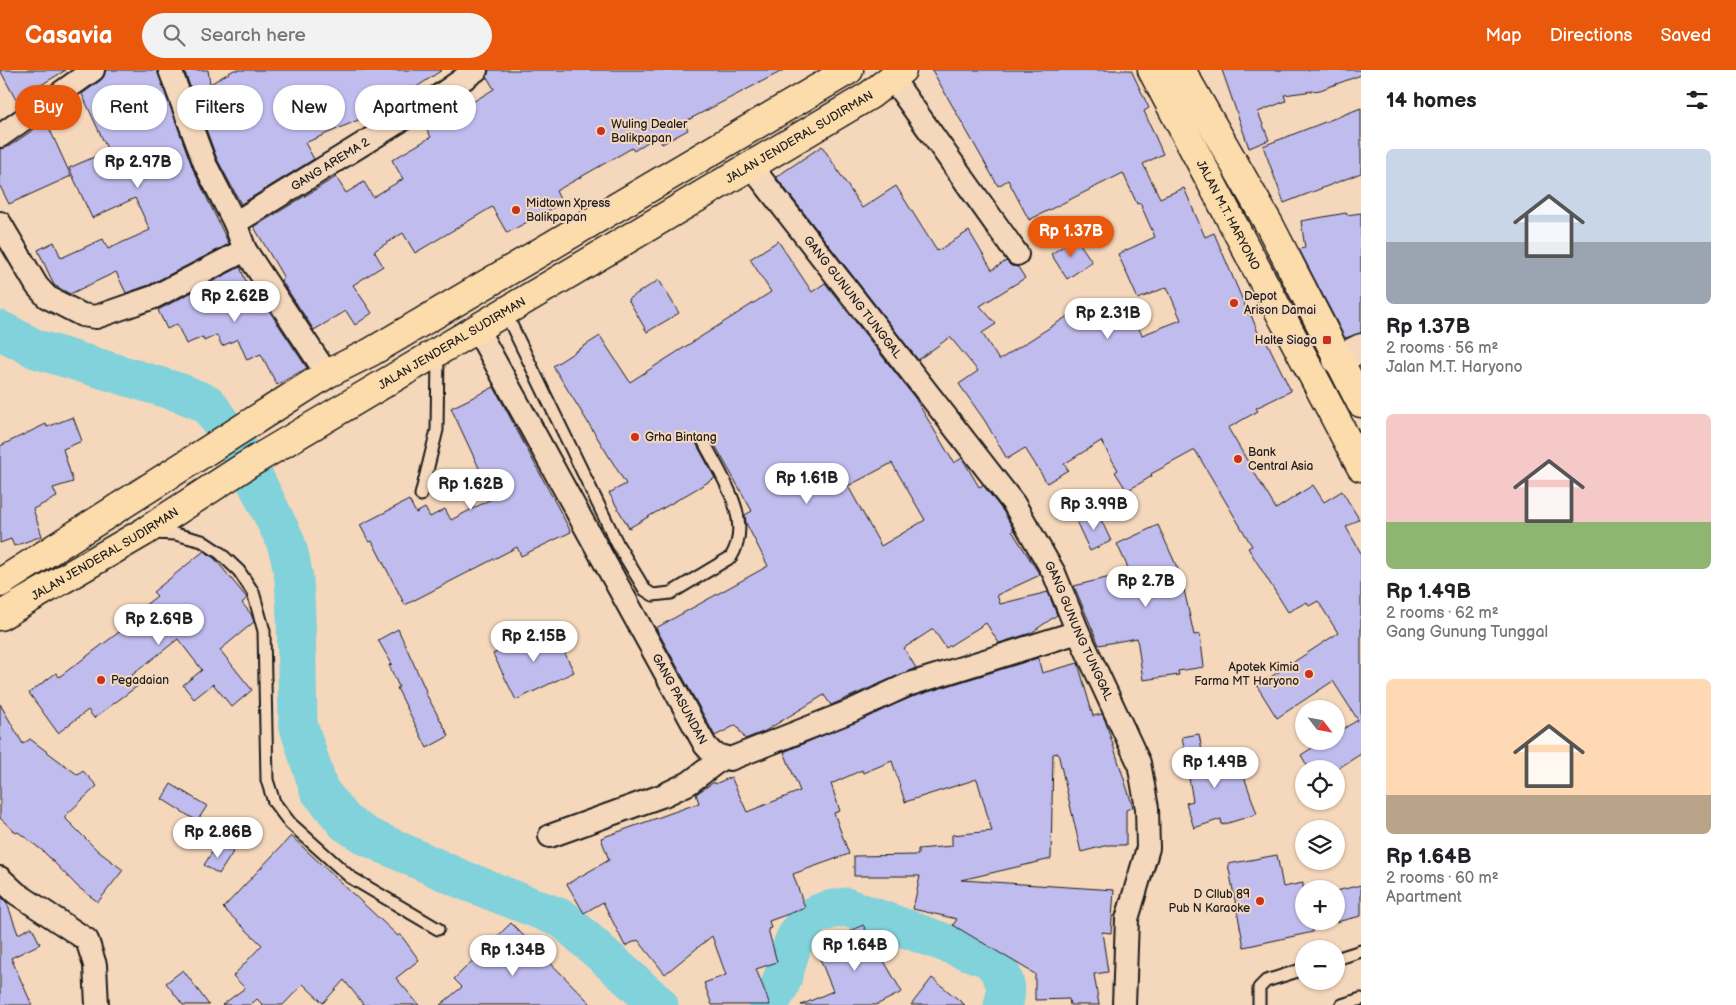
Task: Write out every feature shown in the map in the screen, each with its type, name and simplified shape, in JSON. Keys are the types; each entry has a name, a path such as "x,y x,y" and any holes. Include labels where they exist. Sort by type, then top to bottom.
{"main road":[{"path":"0,583 327,374 371,352 849,70"},
{"name":"JALAN M.T. HARYONO","path":"1152,70 1361,466"},
{"path":"1182,70 1270,226 1349,354 1361,403"},
{"name":"JALAN JENDERAL SUDIRMAN","path":"0,616 144,532 298,436 870,95 897,74"}],"street":[{"path":"0,136 93,70"},
{"path":"170,70 206,164 235,223 245,250 327,374"},
{"name":"GANG AREMA 2","path":"235,223 432,100 476,70"},
{"path":"897,74 1018,254"},
{"name":"GANG GUNUNG TUNGGAL","path":"751,166 1014,504 1054,573 1078,632 1139,763 1147,808 1148,848 1127,920 1124,1005"},
{"path":"0,223 37,286 47,297 82,315 96,317 154,296 245,250"},
{"name":"GANG PASUNDAN","path":"477,329 705,745 713,754 722,758"},
{"path":"550,836 664,795 689,783 722,758 730,758 754,750 850,711 907,685 1078,632"},
{"path":"0,878 16,893 88,940 95,965 97,1005"}],"lane":[{"path":"505,312 618,545 644,590 653,595 671,593 731,557 735,550 739,520 734,502 704,442"},
{"path":"421,495 437,430 438,352"},
{"path":"144,532 175,534 202,541 220,553 239,571 253,592 264,631 267,780 274,802 290,823 350,878 438,929"},
{"path":"1345,955 1361,951"},
{"path":"1259,1005 1259,988 1266,981 1295,972"},
{"path":"1342,1005 1361,998"}],"building":[{"path":"0,70 66,70 41,85 15,85 15,98"},
{"path":"106,70 157,70 162,85 94,85 101,80"},
{"path":"184,70 208,70 210,84 234,70 442,70 420,85 355,85 355,121 345,126 345,85 273,85 273,130 335,130 305,143 314,159 241,204 217,159 206,130 263,130 263,85 190,85"},
{"path":"489,70 784,70 684,122 688,130 662,144 658,135 634,151 632,148 556,191 562,203 507,233 492,207 415,253 403,233 374,251 383,266 353,285 372,313 355,325 346,311 314,330 281,280 284,278 254,227 336,177 346,193 364,182 373,197 403,179 392,160 431,137 427,130 476,130 476,100 494,89 487,77"},
{"path":"932,70 1131,70 1149,108 1144,111 1163,154 1143,164 1160,198 1184,188 1205,237 1214,233 1261,340 1265,338 1291,391 1256,408 1258,411 1228,428 1276,509 1313,485 1324,502 1342,491 1359,519 1346,527 1361,553 1361,754 1345,764 1345,760 1304,760 1301,755 1309,750 1345,750 1345,728 1358,720 1333,681 1304,700 1295,700 1295,706 1277,718 1257,686 1338,633 1318,601 1309,606 1307,602 1288,612 1248,548 1252,546 1195,450 1151,474 1152,476 1127,491 1115,472 1118,470 1101,441 1064,464 1068,470 1047,483 1025,448 1007,459 985,421 959,384 978,371 950,337 918,360 776,177 822,146 862,208 896,186 937,251 969,231 992,270 1006,261 1011,266 1018,267 1025,278 980,306 996,324 982,333 999,360 1085,305 1096,323 1128,307 1142,335 1181,320 1167,287 1138,299 1118,254 1155,237 1140,203 1137,204 1123,173 1029,220 1008,180 998,186"},
{"path":"1222,70 1361,70 1361,75 1320,90 1284,95 1286,101 1258,112 1269,140 1249,148"},
{"path":"92,87 92,116 82,94"},
{"path":"167,98 177,130 179,130 193,169 229,244 149,285 126,293 116,272 70,294 54,285 38,250 54,242 61,258 103,239 108,249 150,230 135,198 92,218 69,168 108,151 98,130 167,130"},
{"path":"1361,108 1361,173 1284,203 1263,146"},
{"path":"33,130 50,130 71,176 9,204 0,186 0,149 8,147"},
{"path":"1346,213 1347,215 1361,213 1361,333 1345,338 1299,249 1305,248 1301,221"},
{"path":"1076,238 1092,262 1067,279 1051,254"},
{"path":"778,241 812,292 825,283 915,398 954,463 962,458 979,487 983,485 1003,511 1014,530 1012,531 1040,575 997,595 1000,604 1048,592 1057,615 1031,633 999,643 986,623 946,648 933,629 904,648 916,668 831,705 824,695 765,731 745,739 736,725 715,736 656,628 768,566 746,523 745,515 752,511 711,438 704,435 697,438 697,445 715,478 629,528 609,493 626,484 553,366 600,336 630,382 771,292 750,259","holes":["892,463 925,520 881,546 848,486"]},
{"path":"240,267 251,294 256,291 307,368 277,385 261,354 247,360 238,339 222,346 217,335 204,341 203,337 186,344 177,324 167,329 158,310"},
{"path":"659,280 679,313 647,332 628,299"},
{"path":"494,387 571,532 521,556 517,547 405,605 372,541 369,542 360,525 409,500 416,513 425,508 430,517 445,509 451,520 493,498 451,408"},
{"path":"73,417 82,441 63,449 73,482 53,488 57,497 33,509 42,536 14,546 11,539 0,543 0,446 46,424 47,427"},
{"path":"1097,511 1111,541 1090,551 1076,521"},
{"path":"1158,525 1181,576 1194,635 1200,634 1204,667 1178,671 1179,675 1143,680 1137,638 1099,645 1074,586 1130,572 1117,544"},
{"path":"204,551 215,559 247,598 242,603 251,614 254,622 220,650 252,690 232,707 213,684 194,699 183,685 202,670 178,639 132,675 139,685 94,718 88,710 58,733 29,693 56,673 59,677 130,624 126,620 157,596 153,592"},
{"path":"551,625 574,672 516,700 493,654"},
{"path":"398,629 425,692 449,736 427,748 397,688 399,687 389,665 392,664 378,640"},
{"path":"1038,658 1042,673 1078,663 1093,716 1102,714 1105,720 1133,807 1126,810 1126,845 1108,845 1081,852 1058,753 1053,754 1051,859 961,880 1114,890 1111,933 1102,932 1108,972 1094,974 1099,1005 1070,1005 1069,999 1035,1000 1035,974 953,925 957,919 913,909 920,876 854,876 854,856 918,855 918,849 952,846 952,835 992,831 977,779 905,802 892,761 863,773 862,770 831,784 840,811 834,813 849,854 793,874 805,908 769,921 771,928 768,929 777,962 756,969 770,1005 712,1005 704,983 726,975 712,936 665,974 638,940 625,946 603,902 584,913 567,884 609,860 601,838 699,803 696,794 714,782 715,784 731,777 747,812 800,791 784,752 912,697"},
{"path":"0,704 23,744 30,739 78,775 83,771 97,786 64,817 98,851 123,870 98,902 78,887 43,851 18,832 16,833 0,818"},
{"path":"1199,734 1206,773 1239,762 1257,814 1222,825 1221,819 1194,828 1186,803 1193,801 1182,737"},
{"path":"171,784 207,806 197,821 162,799"},
{"path":"291,836 398,936 400,934 419,960 396,978 419,1005 364,1005 344,980 323,1003 303,984 283,1005 263,1005 257,999 250,1005 222,1005 245,988 233,976 262,945 223,908"},
{"path":"218,843 233,852 219,874 204,865"},
{"name":"D Cllub 89 Pub N Karaoke","path":"1277,855 1283,887 1295,885 1295,930 1313,930 1313,932 1244,947 1228,864"},
{"path":"1361,885 1361,916 1345,920 1345,889"},
{"path":"0,896 7,903 18,934 32,927 40,944 11,958 32,1005 0,1005"},
{"path":"511,923 592,1005 440,1005 462,987 454,979"},
{"path":"863,925 902,992 876,1005 801,1005 833,991 816,949"},
{"path":"183,970 209,1005 183,1005 166,983"},
{"path":"932,978 965,1005 911,1005"}],"waterway":[{"path":"0,330 36,349 181,393 208,404 246,461 285,540 290,557 294,579 296,616 298,724 319,790 346,823 366,836 461,879 563,919 659,1005"},
{"path":"768,1005 780,985 794,941 803,926 810,919 827,910 846,907 990,959 1004,980 1006,992 1003,1005"}],"place":[{"name":"Wuling Dealer Balikpapan","path":"601,131"},
{"name":"Midtown Xpress Balikpapan","path":"516,210"},
{"name":"Depot Arison Damai","path":"1234,303"},
{"name":"Halte Siaga","path":"1327,340"},
{"name":"Grha Bintang","path":"635,437"},
{"name":"Bank Central Asia","path":"1238,459"},
{"name":"Apotek Kimia Farma MT Haryono","path":"1309,674"},
{"name":"Pegadaian","path":"101,680"},
{"name":"D Cllub 89 Pub N Karaoke","path":"1260,901"}]}
